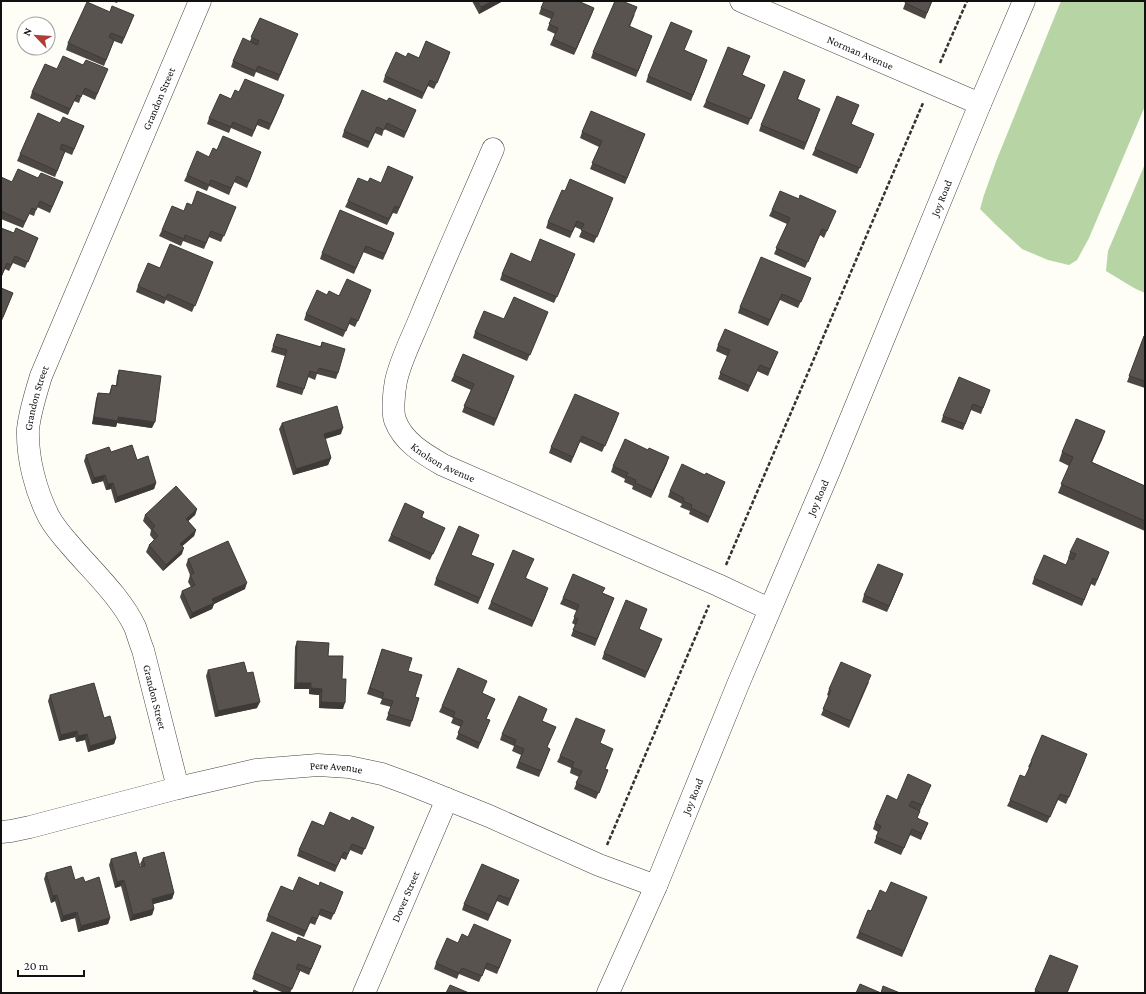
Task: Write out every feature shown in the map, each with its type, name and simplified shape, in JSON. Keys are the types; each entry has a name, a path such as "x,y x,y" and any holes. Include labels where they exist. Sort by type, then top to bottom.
{"street":[{"name":"Grandon Street","path":"178,788 143,650 135,628 116,598 72,548 50,518 36,484 32,467 28,430 31,411 41,376 200,1"},
{"name":"Norman Avenue","path":"741,1 980,104"},
{"name":"Joy Road","path":"608,993 656,886 769,609 830,469 980,104 1024,1"},
{"name":"Knolson Avenue","path":"493,149 427,301 400,368 393,399 395,420 404,437 422,453 443,465 718,585 769,609"},
{"name":"Pere Avenue","path":"1,832 30,827 178,788 256,770 318,765 349,767 382,774 489,816 599,865 656,886"},
{"name":"Dover Street","path":"364,993 446,799"}],"path":[{"path":"942,57 966,1"},
{"path":"724,570 922,107"},
{"path":"606,848 711,599"}],"green space":[{"path":"1061,1 1145,1 1145,106 1089,238 1077,260 1069,265 1048,260 1022,249 980,209 997,159"},
{"path":"1145,164 1145,293 1106,271 1108,251"}],"building":[{"path":"477,1 493,1 481,7"},
{"path":"544,1 578,1 594,8 576,49 553,39 558,28 549,24 554,13 541,8"},
{"path":"615,1 622,1 637,7 629,26 652,36 638,71 593,52"},
{"path":"906,1 932,1 927,13 905,3"},
{"path":"87,2 110,12 112,6 134,15 124,38 111,33 109,37 114,40 106,60 68,43"},
{"path":"260,18 298,34 280,75 258,66 256,71 233,61 243,38 257,45 259,41 251,37"},
{"path":"671,22 692,31 684,50 707,60 693,95 648,76"},
{"path":"426,41 450,52 437,83 430,80 424,93 385,76 396,52 406,57 408,53 419,58"},
{"path":"728,47 750,56 742,75 765,85 751,119 706,101"},
{"path":"63,56 83,65 86,60 108,69 97,94 85,88 81,97 77,95 70,109 32,92 45,64 57,69"},
{"path":"784,71 805,80 797,99 820,109 806,143 761,125"},
{"path":"245,79 284,95 271,124 259,119 254,131 233,122 231,127 209,118 220,94 231,99 235,90 239,92"},
{"path":"362,90 387,101 389,98 416,110 406,132 387,123 384,130 377,127 370,142 344,131"},
{"path":"837,96 859,105 851,124 874,134 860,168 815,149"},
{"path":"591,111 645,134 627,178 592,163 602,141 582,132"},
{"path":"38,113 60,123 63,117 84,126 74,149 62,144 60,149 65,151 57,171 20,154"},
{"path":"223,136 261,152 249,182 237,176 231,188 211,180 209,185 187,175 197,151 209,157 213,148 217,150"},
{"path":"388,166 413,177 399,208 395,206 389,219 348,201 358,178 368,182 370,178 381,183"},
{"path":"18,169 38,178 41,173 63,182 52,207 40,201 36,210 32,208 25,222 1,211 1,177 12,182"},
{"path":"570,179 613,198 597,237 581,230 584,224 577,221 572,232 548,222 562,190 565,191"},
{"path":"197,191 236,207 224,236 211,231 206,243 185,235 184,239 162,230 172,206 184,211 187,203 192,205"},
{"path":"780,191 799,199 800,195 836,211 827,231 822,229 808,262 776,248 790,218 772,210"},
{"path":"340,210 394,233 385,254 366,246 356,268 322,253"},
{"path":"1,228 14,233 16,228 38,238 28,262 15,256 11,265 7,263 1,277"},
{"path":"540,239 575,254 557,297 502,274 511,253 531,262"},
{"path":"170,244 213,262 195,306 168,294 166,298 138,286 148,263 160,268"},
{"path":"761,257 811,278 801,302 782,294 770,320 740,307"},
{"path":"347,279 371,290 358,321 351,318 346,331 306,314 317,290 327,295 329,291 339,296"},
{"path":"1,288 13,293 3,317 1,316"},
{"path":"514,297 548,312 530,355 475,332 484,311 504,319"},
{"path":"725,329 778,352 770,369 760,365 750,386 720,373 730,350 718,345"},
{"path":"277,334 321,347 322,342 345,349 338,373 319,368 317,373 310,371 304,389 278,381 287,350 273,346"},
{"path":"1145,336 1145,381 1129,376"},
{"path":"463,354 514,376 496,419 464,406 474,384 454,375"},
{"path":"119,370 161,376 155,422 118,417 118,421 94,417 98,393 110,394 112,385 117,386"},
{"path":"959,377 990,390 983,408 973,404 965,424 943,416"},
{"path":"575,394 619,413 605,446 582,436 573,457 551,447"},
{"path":"337,406 343,428 324,434 331,458 296,469 282,423"},
{"path":"1076,419 1105,431 1091,462 1145,486 1145,521 1061,484 1073,457 1062,452"},
{"path":"625,439 648,450 649,448 669,457 653,491 635,483 636,480 626,476 628,473 613,466"},
{"path":"132,445 137,460 148,456 156,483 117,497 113,483 108,484 105,475 94,478 86,455 109,447 111,452"},
{"path":"682,464 705,475 706,473 725,482 710,517 691,508 692,505 683,501 684,498 670,491"},
{"path":"176,486 197,509 186,519 196,530 180,544 184,548 166,565 149,545 158,536 152,529 155,526 145,515"},
{"path":"405,503 424,512 421,517 445,528 433,554 391,535"},
{"path":"459,526 479,535 471,555 494,564 480,598 436,579"},
{"path":"1077,538 1109,552 1097,580 1093,578 1084,600 1034,578 1044,555 1066,565 1069,558 1073,560 1076,554 1070,552"},
{"path":"228,541 247,583 212,599 214,603 192,613 182,591 195,585 190,575 194,573 188,559"},
{"path":"513,550 534,559 525,578 548,588 534,621 491,602"},
{"path":"878,564 903,574 889,606 864,595"},
{"path":"573,574 605,588 602,593 614,598 597,639 573,630 578,619 574,617 579,605 563,598"},
{"path":"626,600 647,609 639,629 662,639 647,672 604,653"},
{"path":"297,641 329,643 328,656 343,656 342,679 346,679 345,703 321,702 322,689 311,688 311,683 296,683"},
{"path":"382,649 412,658 408,671 422,675 415,697 419,698 412,721 388,714 393,701 382,698 384,693 370,688"},
{"path":"244,662 247,673 253,672 260,702 218,711 208,670"},
{"path":"841,662 871,675 851,721 823,709 831,690 829,689"},
{"path":"458,668 487,681 482,693 495,699 486,719 490,720 480,743 458,733 463,721 453,717 455,712 442,706"},
{"path":"94,683 104,718 110,716 116,738 90,746 87,734 78,736 77,731 61,735 50,695"},
{"path":"519,696 547,709 542,721 556,727 547,747 550,749 541,771 519,762 524,749 514,745 516,740 502,734"},
{"path":"576,718 605,730 600,743 613,749 605,769 608,770 599,793 576,783 582,771 572,767 574,762 560,756"},
{"path":"1042,735 1087,754 1069,797 1060,794 1050,817 1010,800 1020,775 1025,777"},
{"path":"908,774 931,785 922,805 912,801 909,806 920,811 917,818 928,823 923,834 912,829 904,848 876,837 881,826 875,823 887,795 897,800"},
{"path":"330,812 350,821 352,817 374,827 365,849 352,844 348,854 344,852 337,866 299,850 312,821 324,826"},
{"path":"136,852 140,867 145,866 143,858 164,852 174,893 152,899 154,909 133,915 124,880 117,882 111,859"},
{"path":"482,864 519,880 510,899 499,895 490,915 464,904"},
{"path":"71,866 75,880 83,877 85,882 99,877 110,918 81,926 77,912 63,916 57,895 53,896 46,873"},
{"path":"299,877 319,886 320,882 343,892 334,914 321,909 317,919 312,917 306,931 268,915 281,886 293,891"},
{"path":"891,882 927,897 904,951 859,932 868,910 871,911 880,890 886,893"},
{"path":"474,924 511,940 499,968 487,963 482,976 462,968 459,973 436,963 447,938 458,943 462,934 468,937"},
{"path":"272,932 296,942 298,937 321,946 311,969 298,964 296,969 300,970 292,989 254,973"},
{"path":"1050,955 1078,966 1067,993 1042,993 1035,990"},
{"path":"860,984 881,993 856,993"},
{"path":"450,985 469,993 446,993"},
{"path":"883,986 900,993 881,993"},
{"path":"254,990 260,993 253,993"}]}
